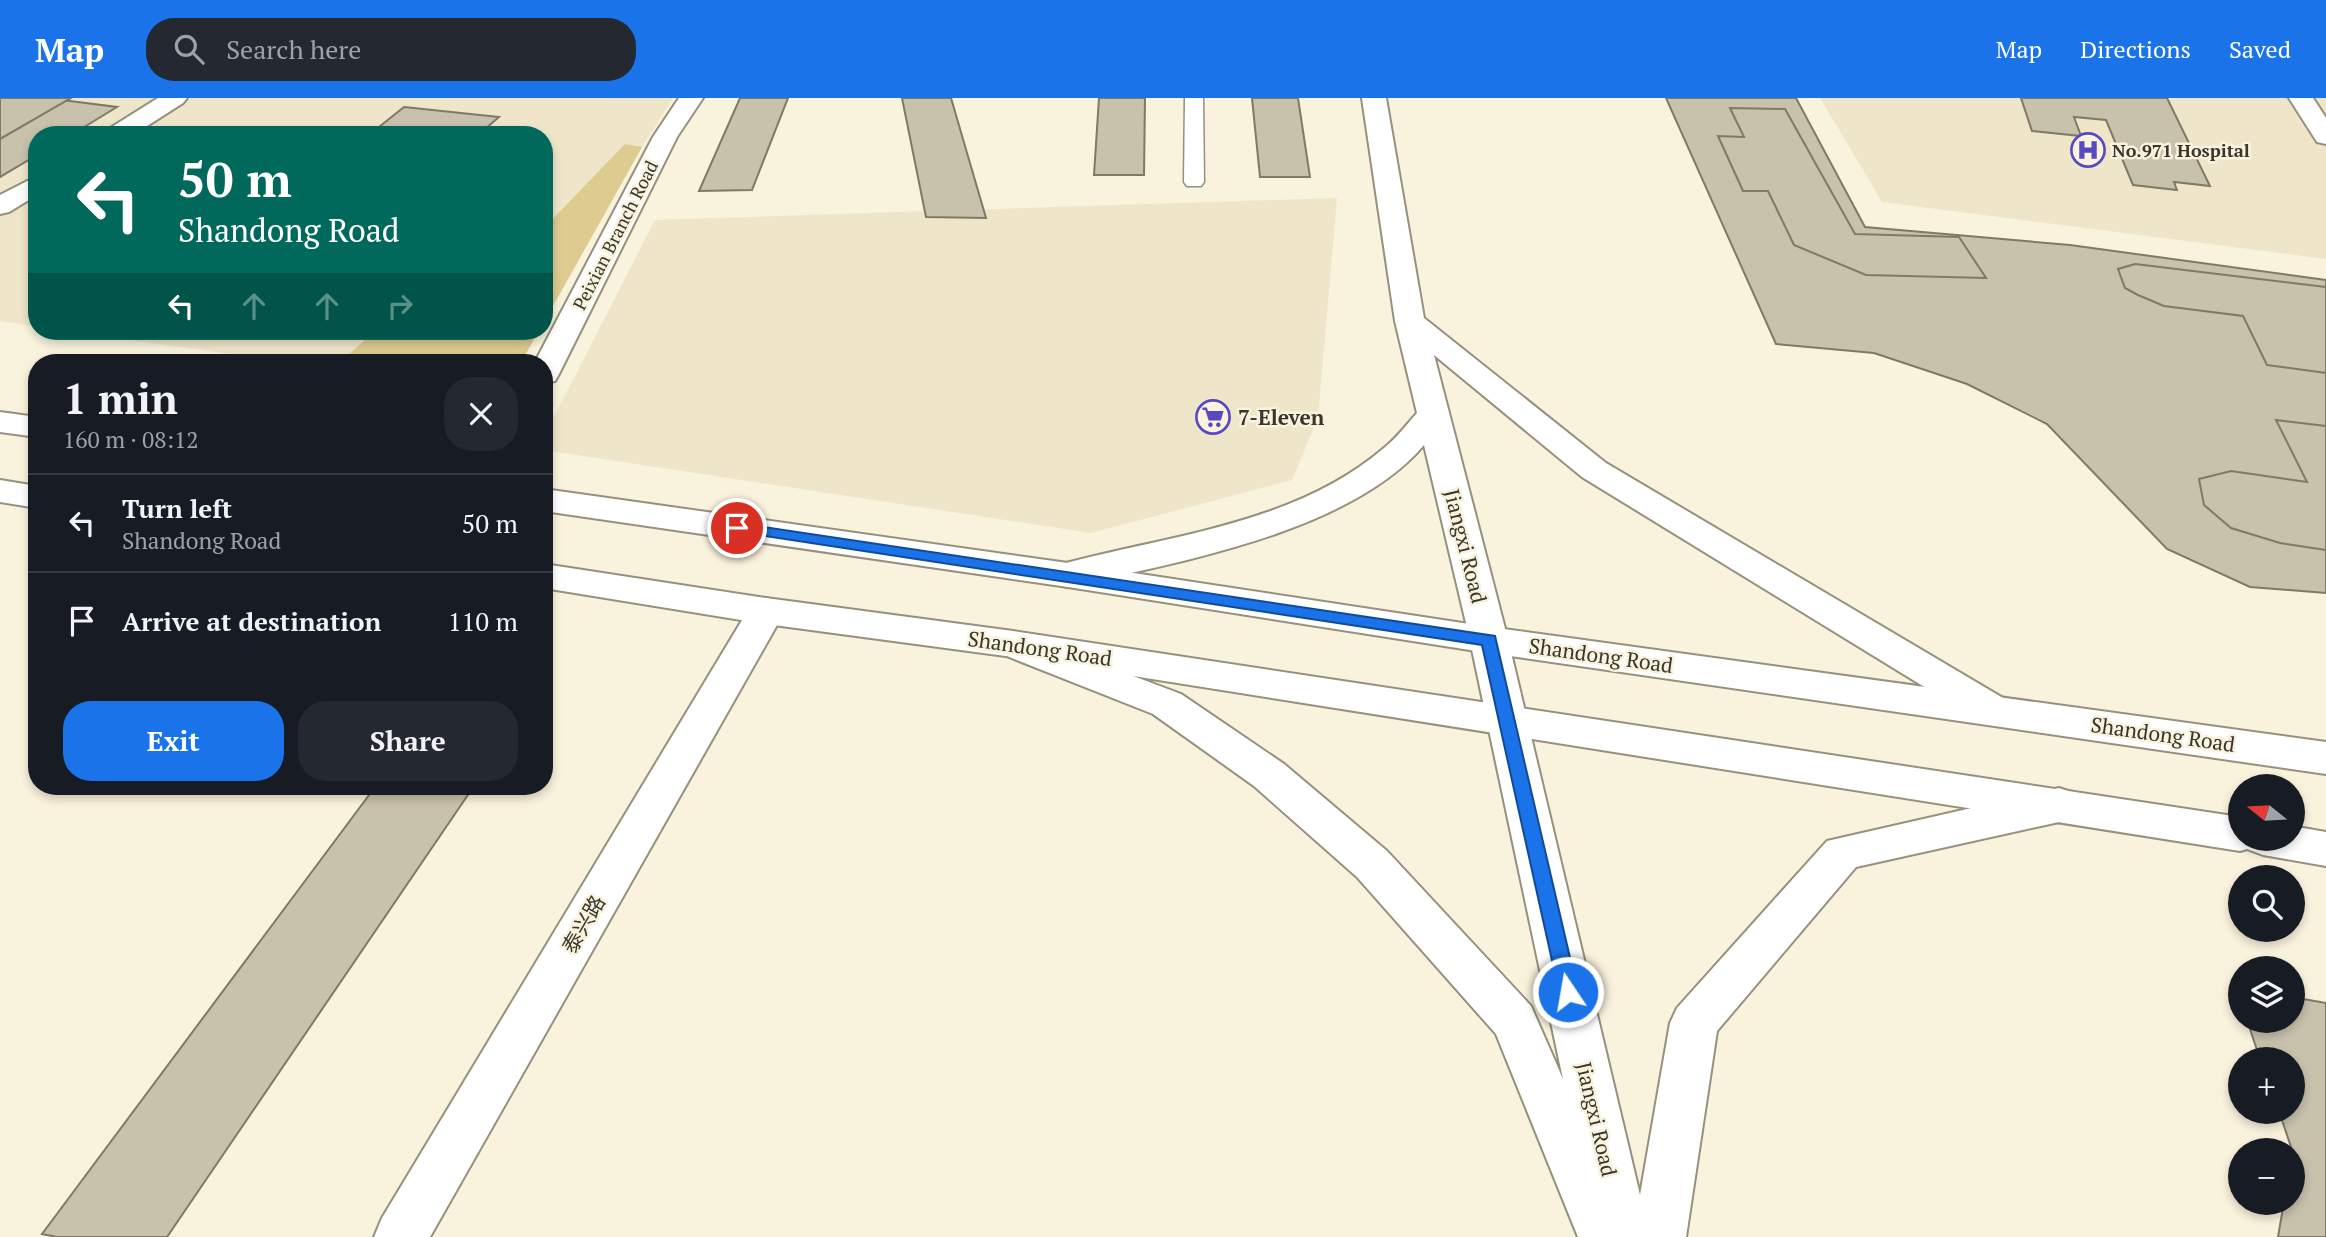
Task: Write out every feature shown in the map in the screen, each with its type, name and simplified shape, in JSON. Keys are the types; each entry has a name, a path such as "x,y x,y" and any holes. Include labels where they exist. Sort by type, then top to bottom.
{"main road":[{"path":"130,126 175,98"},
{"name":"Peixian Branch Road","path":"553,356 664,137 691,98"},
{"name":"Jiangxi Road","path":"1374,98 1410,321 1489,640 1623,1237"},
{"path":"2301,98 2326,137"},
{"path":"0,206 28,189"},
{"path":"1410,321 1594,470 1989,708"},
{"path":"1068,575 1236,536 1321,504 1391,460 1433,414"},
{"path":"0,422 28,426"},
{"path":"0,491 28,496"},
{"name":"Shandong Road","path":"553,501 1068,575 1489,640 1989,708 2326,758"},
{"name":"Shandong Road","path":"553,577 766,611 1013,644 2228,832"},
{"name":"泰兴路","path":"401,1237 766,611"},
{"path":"1013,644 1167,704 1269,775 1372,864 1514,1021 1605,1237"},
{"path":"1659,1237 1694,1023 1842,853 2059,805"},
{"path":"2305,845 2326,849"}],"lane":[{"path":"1194,98 1194,182"}],"shaded area":[{"path":"0,98 673,98 642,147 553,306 553,126 28,126 28,326 0,321"},
{"name":"No.971 Hospital","path":"1820,98 2326,98 2326,259 1882,202"},
{"path":"625,144 642,147 553,306 553,219"},
{"path":"1337,198 1318,418 1292,480 1091,533 553,451 553,418 655,220"},
{"path":"130,340 534,340 526,354 229,354"},
{"path":"365,340 534,340 526,354 349,354"}],"building":[{"path":"0,98 46,98 117,107 86,126 28,126 28,160 0,177"},
{"path":"0,98 71,98 0,139"},
{"path":"740,98 788,98 752,190 699,191"},
{"path":"902,98 951,98 986,218 926,217"},
{"path":"1099,98 1145,98 1144,175 1094,175"},
{"path":"1252,98 1298,98 1310,177 1260,177"},
{"path":"1666,98 1796,98 1865,227 2070,245 2326,280 2326,593 2250,587 2167,549 2047,424 1967,384 1874,353 1776,344"},
{"path":"2021,98 2167,98 2210,186 2174,182 2177,190 2133,185 2106,120 2074,117 2081,136 2032,131"},
{"path":"404,107 499,117 488,126 380,126"},
{"path":"1730,108 1785,109 1855,234 1959,237 1986,278 1866,275 1794,245 1768,191 1743,191 1718,136 1744,137"},
{"path":"2135,264 2326,287 2326,373 2267,365 2243,316 2164,306 2125,288 2118,269"},
{"path":"2276,420 2326,426 2326,550 2280,543 2231,528 2204,505 2199,479 2231,471 2307,482"},
{"path":"369,795 468,795 167,1237 57,1237 42,1234"},
{"path":"2305,999 2326,1003 2326,1237 2278,1237 2282,1215 2305,1215 2305,1138 2288,1138 2283,1124 2305,1124 2305,1047 2256,1047 2251,1033 2305,1033"}],"place":[{"name":"No.971 Hospital","path":"2088,150"},
{"name":"7-Eleven","path":"1213,417"}],"route":[{"path":"737,528 1068,575 1489,640 1568,992"}]}
